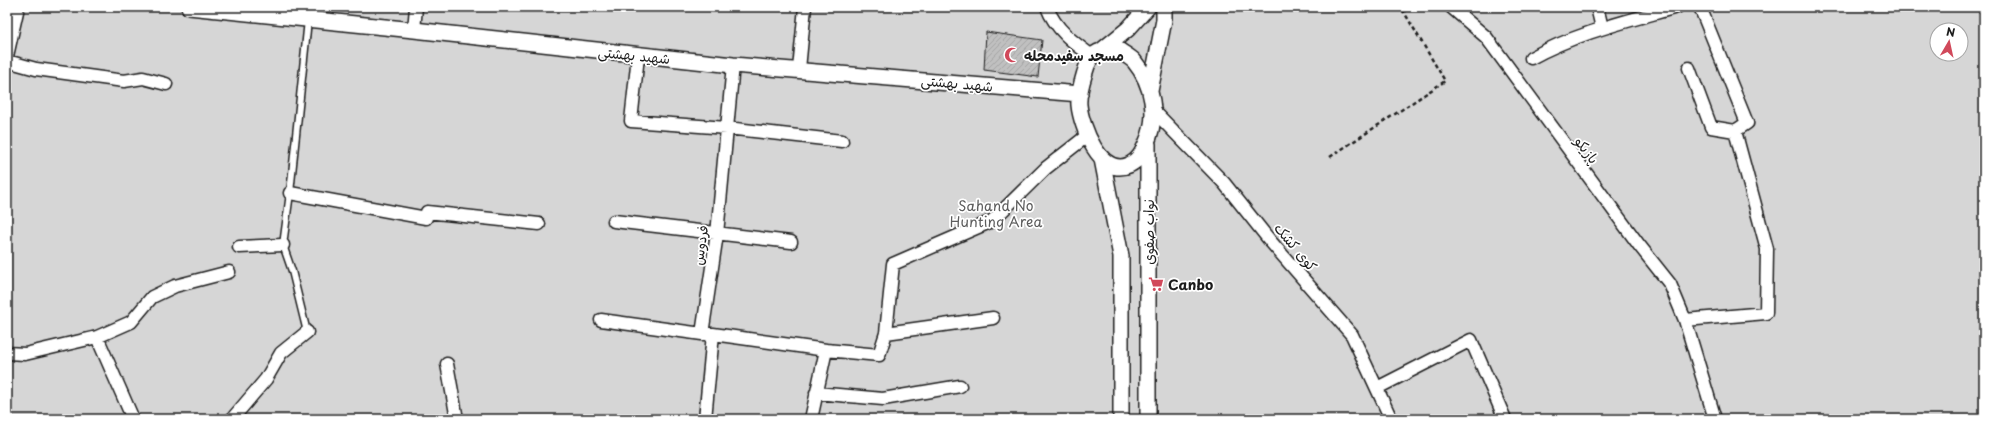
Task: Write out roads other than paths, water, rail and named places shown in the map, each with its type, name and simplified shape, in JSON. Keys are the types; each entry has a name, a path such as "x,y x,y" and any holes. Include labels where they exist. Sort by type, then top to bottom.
{"street":[{"path":"7,56 18,7"},
{"name":"شهید بهشتی","path":"189,7 414,30 638,56 1080,94"},
{"path":"414,30 416,7"},
{"path":"799,70 805,7"},
{"path":"1046,7 1049,14 1068,38 1097,53 1119,50 1133,60 1144,76 1153,102 1153,122 1148,140 1140,157 1129,165 1117,166 1102,159 1088,135 1082,122 1079,103 1080,94 1086,67 1097,53 1128,29 1148,7"},
{"path":"1150,92 1164,20 1164,7"},
{"name":"پازیکو","path":"1451,7 1486,37 1639,245 1670,284 1685,320 1715,419"},
{"path":"1597,7 1602,28"},
{"path":"1532,58 1544,51 1602,28 1677,7"},
{"path":"1689,68 1711,127 1735,131 1747,123 1700,7"},
{"path":"638,56 631,121 727,128 842,141"},
{"path":"7,61 36,70 124,81 143,78 166,84"},
{"name":"فردوس","path":"705,419 707,334 733,65"},
{"name":"کوی کشک","path":"1153,110 1224,183 1271,242 1352,335 1391,419"},
{"path":"1685,320 1766,314 1767,249 1735,131"},
{"path":"601,320 826,350 879,355 886,333 893,264 992,220 1046,168 1088,135"},
{"name":"نواب صفوی","path":"1148,140 1148,419"},
{"name":"نواب صفوی","path":"1102,159 1121,256 1121,419"},
{"path":"290,193 426,218 427,212 539,224"},
{"path":"614,221 791,242"},
{"path":"239,247 283,245"},
{"path":"7,353 25,354 97,337 131,322 152,298 175,286 229,272"},
{"path":"886,333 994,318"},
{"path":"232,419 266,379 281,353 307,332"},
{"path":"97,337 133,419"},
{"path":"1377,388 1471,340 1505,419"},
{"path":"811,419 826,350"},
{"path":"447,364 457,419"},
{"path":"816,393 883,399 960,386"}],"lane":[{"path":"307,332 292,271 283,245 290,193 308,20"}],"place":[{"name":"مسجد سفیدمحله","path":"1012,55"},
{"name":"Canbo","path":"1156,284"}],"park label":[{"name":"Sahand No Hunting Area","path":"996,214"}]}
